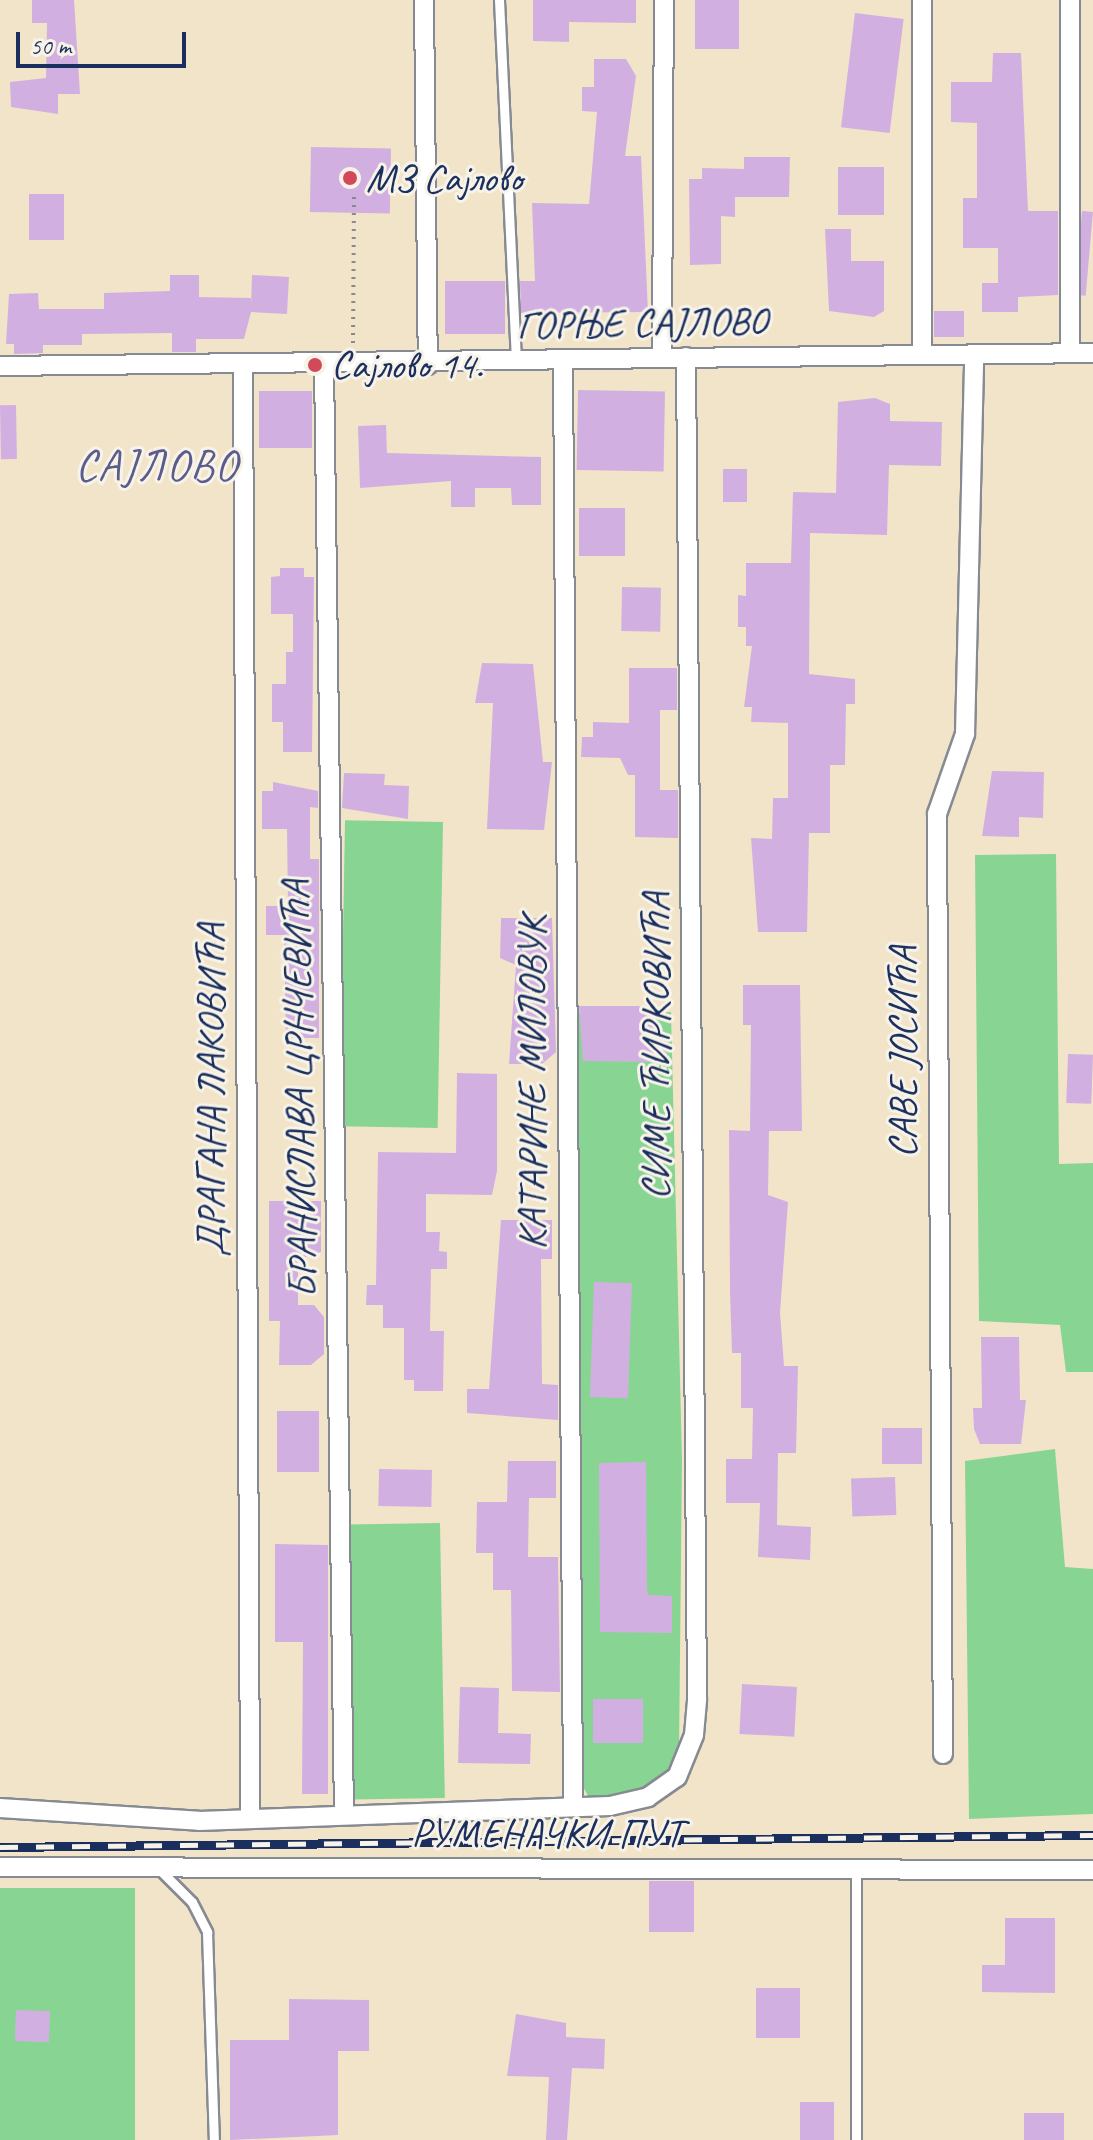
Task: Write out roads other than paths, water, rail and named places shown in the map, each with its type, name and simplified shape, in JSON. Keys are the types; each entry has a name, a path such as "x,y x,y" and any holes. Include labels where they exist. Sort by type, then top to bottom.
{"street":[{"path":"424,0 428,365"},
{"path":"662,358 664,0"},
{"path":"922,0 922,354"},
{"path":"1070,0 1070,353"},
{"name":"ГОРЊЕ САЈЛОВО","path":"0,366 428,365 686,357 1093,353"},
{"name":"САВЕ ЈОСИЋА","path":"943,1754 937,814 965,734 974,354"},
{"name":"СИМЕ ЋИРКОВИЋА","path":"573,1804 629,1803 666,1788 694,1735 686,357"},
{"name":"КАТАРИНЕ МИЛОВУК","path":"563,361 573,1804"},
{"name":"БРАНИСЛАВА ЦРНЧЕВИЋА","path":"324,365 344,1812"},
{"name":"ДРАГАНА ЛАКОВИЋА","path":"243,366 250,1814"},
{"path":"0,1808 199,1821 250,1814 573,1804"},
{"name":"РУМЕНАЧКИ ПУТ","path":"0,1867 1093,1870"}],"lane":[{"path":"499,0 516,362"},
{"path":"157,1867 192,1902 207,1932 214,2140"},
{"path":"856,1869 856,2140"}],"railway":[{"path":"0,1847 1093,1835"}],"place":[{"name":"МЗ Сајлово","path":"350,178"},
{"name":"Сајлово 14.","path":"315,365"}],"district":[{"name":"САЈЛОВО","path":"157,466"}]}
